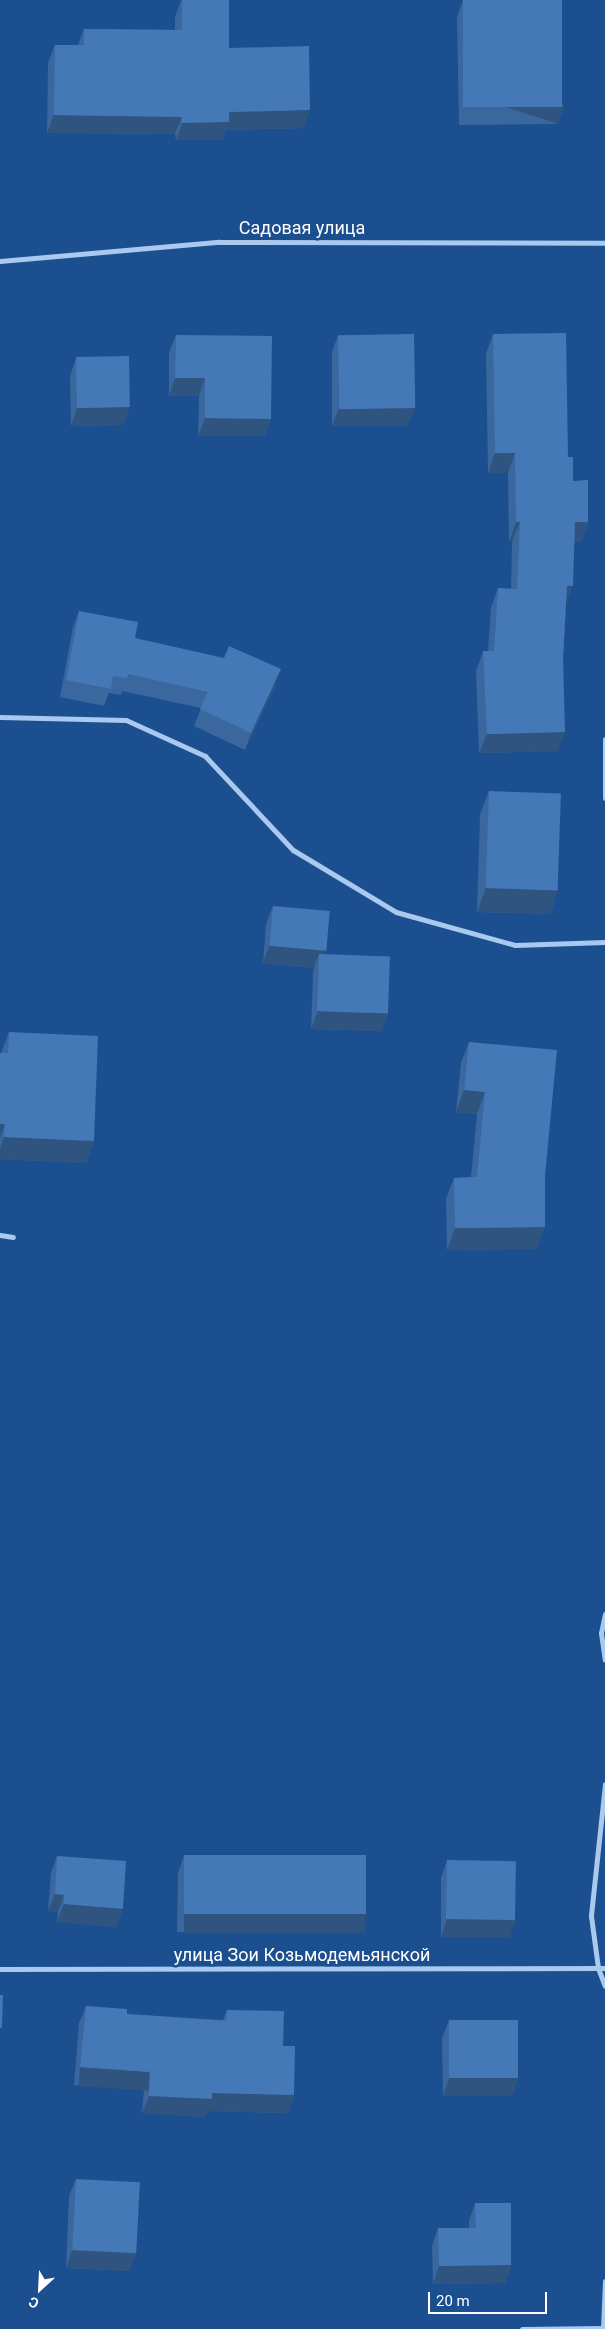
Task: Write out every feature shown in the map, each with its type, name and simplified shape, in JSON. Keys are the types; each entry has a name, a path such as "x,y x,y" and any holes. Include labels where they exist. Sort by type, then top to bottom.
{"street":[{"name":"Садовая улица","path":"0,261 219,242 605,243"},
{"path":"0,717 126,720 205,756 293,850 396,912 515,945 605,942"},
{"path":"605,740 605,798"},
{"path":"0,1235 13,1237"},
{"path":"605,1614 601,1633 605,1660"},
{"path":"605,1784 591,1916 598,1968 605,1986"},
{"name":"улица Зои Козьмодемьянской","path":"0,1969 605,1968"},
{"path":"522,2329 603,2329 605,2281"}],"building":[{"path":"182,0 229,0 229,48 309,46 310,110 229,112 229,122 182,123 182,117 54,115 55,45 84,45 84,29 182,30"},
{"path":"463,0 562,0 562,107 463,107"},
{"path":"566,333 568,457 573,457 573,481 588,480 588,522 575,522 573,586 567,586 563,657 565,732 487,734 483,651 494,651 498,588 517,589 520,522 516,522 515,453 495,453 493,334"},
{"path":"414,334 415,408 339,409 338,335"},
{"path":"176,335 272,336 271,419 205,418 205,378 175,378"},
{"path":"129,356 130,407 77,408 76,357"},
{"path":"79,611 138,622 135,638 224,658 229,646 281,669 251,733 200,709 208,692 128,674 127,678 113,676 111,689 66,680"},
{"path":"489,791 561,794 558,890 486,888"},
{"path":"273,906 330,911 326,951 270,946"},
{"path":"319,954 390,956 388,1013 317,1011"},
{"path":"9,1032 98,1036 94,1141 4,1137 5,1124 0,1124 0,1053 8,1053"},
{"path":"469,1042 557,1050 545,1176 545,1227 455,1228 454,1178 477,1177 485,1092 464,1090"},
{"path":"184,1855 366,1855 366,1914 184,1914"},
{"path":"57,1856 126,1861 123,1909 64,1904 64,1895 55,1894"},
{"path":"447,1860 516,1861 515,1920 446,1919"},
{"path":"0,1995 3,1995 2,2028 0,2028"},
{"path":"86,2006 127,2009 127,2014 226,2021 227,2010 284,2011 283,2046 295,2046 294,2095 212,2093 212,2099 149,2096 150,2072 80,2067"},
{"path":"449,2020 518,2020 518,2078 449,2078"},
{"path":"76,2179 140,2182 136,2253 72,2250"},
{"path":"475,2203 511,2203 511,2265 439,2266 438,2228 476,2228"}]}
